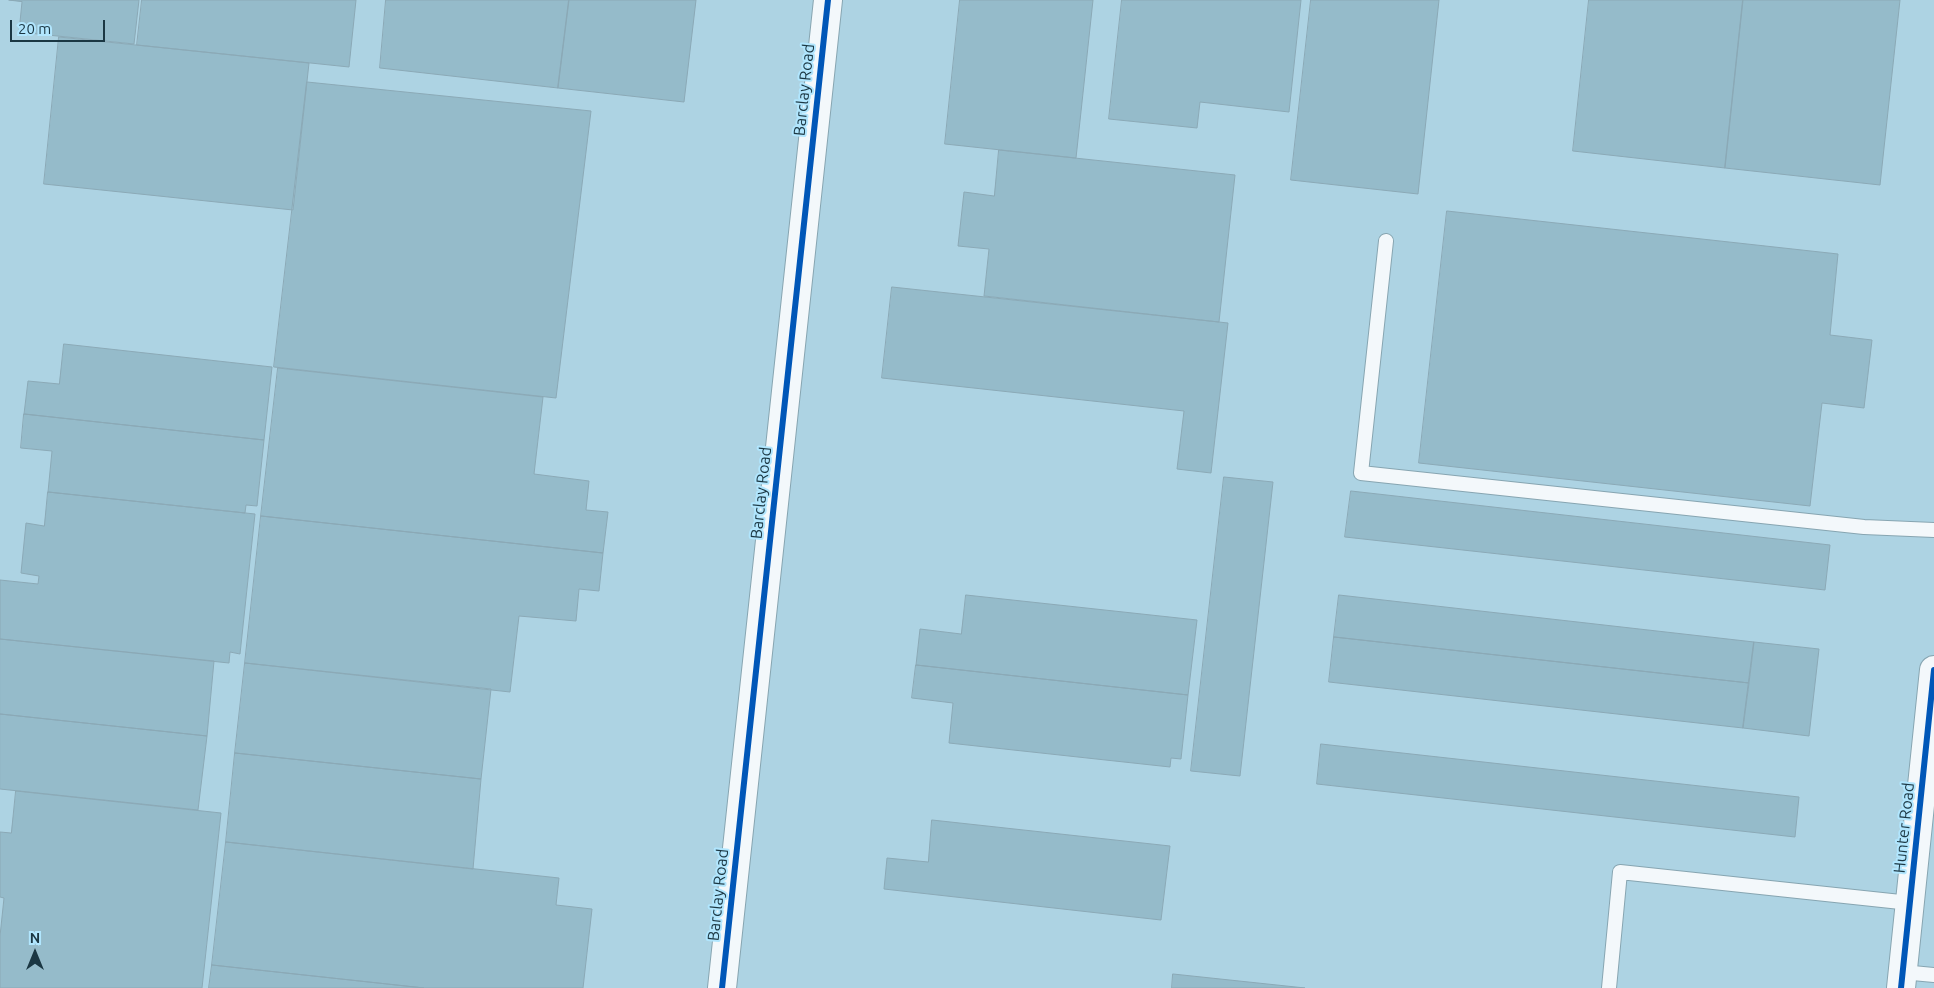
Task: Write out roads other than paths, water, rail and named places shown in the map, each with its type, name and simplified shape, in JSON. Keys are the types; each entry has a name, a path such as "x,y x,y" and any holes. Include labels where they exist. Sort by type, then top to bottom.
{"street":[{"name":"Barclay Road","path":"722,988 828,0"},
{"name":"Hunter Road","path":"1901,980 1934,670"}],"lane":[{"path":"1386,241 1361,473 1864,527 1934,530"},
{"path":"1609,988 1620,872 1910,903"},
{"path":"1901,980 1934,975"}]}
